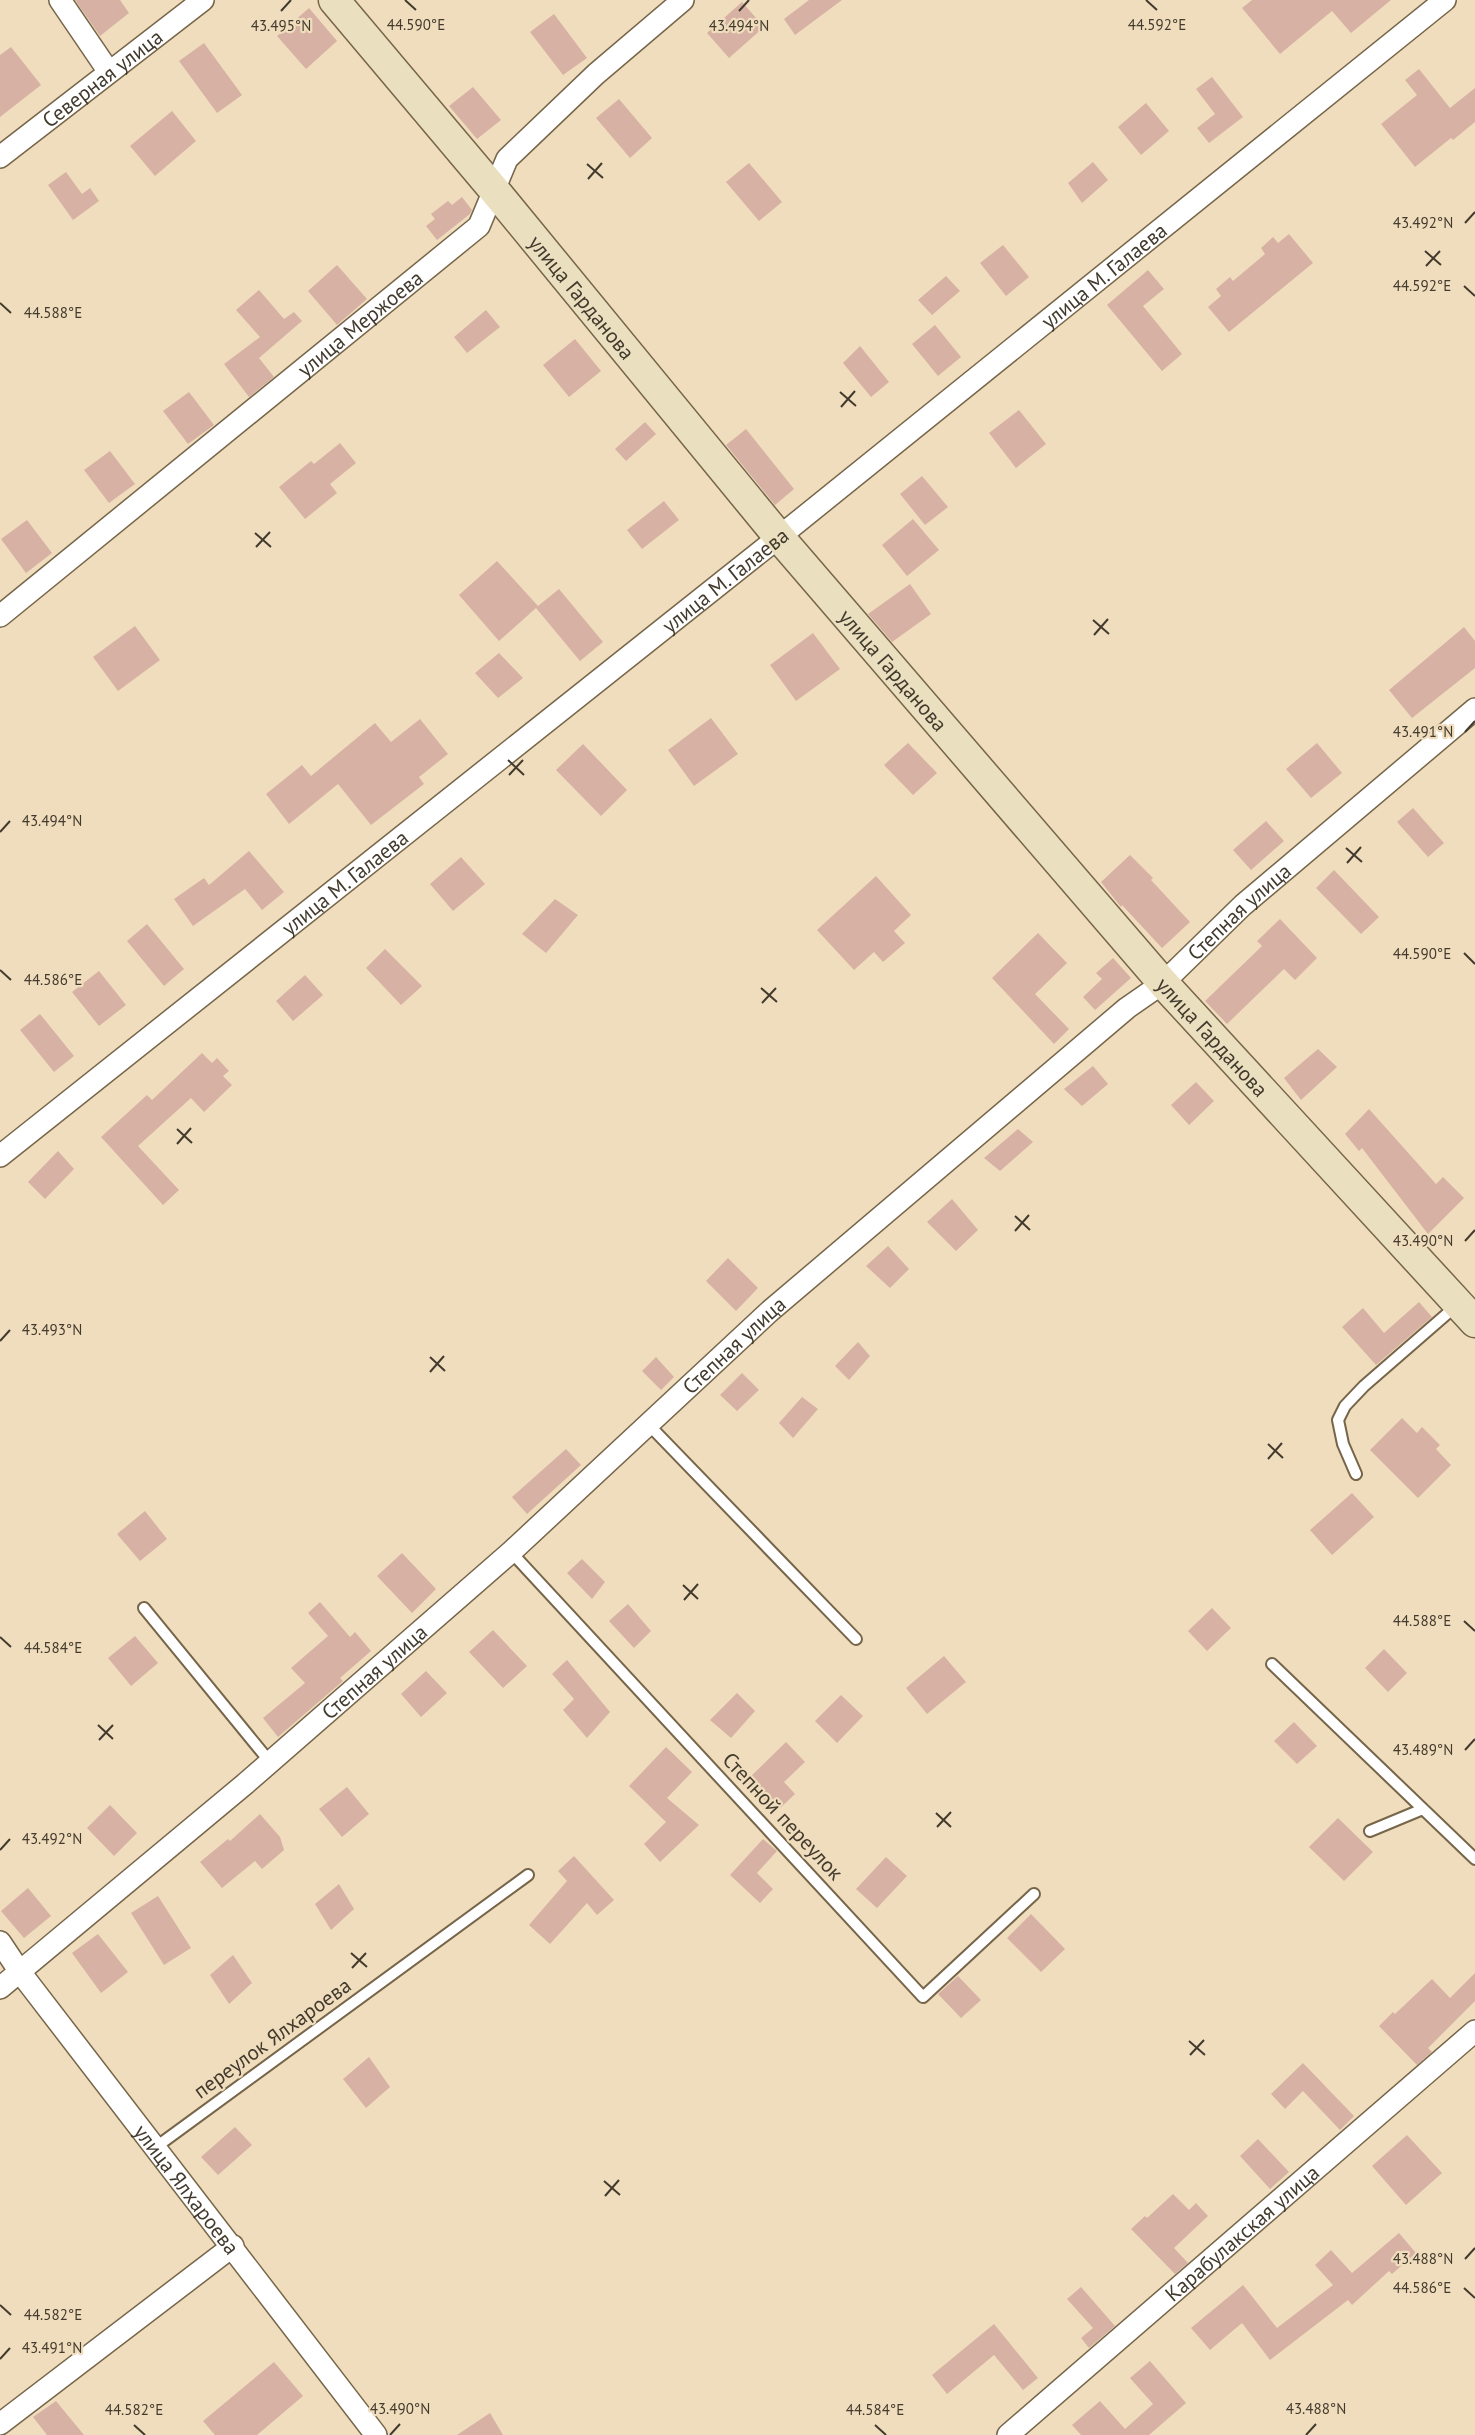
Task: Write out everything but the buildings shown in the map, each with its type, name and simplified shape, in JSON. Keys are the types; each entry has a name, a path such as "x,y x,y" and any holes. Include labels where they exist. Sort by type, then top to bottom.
{"street":[{"path":"60,0 110,72"},
{"name":"Северная улица","path":"0,157 203,0"},
{"name":"улица Гарданова","path":"334,0 495,191 779,537 1162,983 1467,1313"},
{"name":"улица Мержоева","path":"0,616 479,226 507,159 596,74 683,0"},
{"name":"улица М. Галаева","path":"0,1156 779,537 1445,0"},
{"name":"Степная улица","path":"0,1988 270,1762 511,1552 770,1311 1127,1008 1162,983 1243,905 1475,709"},
{"name":"улица Ялхароева","path":"0,1942 376,2435"},
{"name":"Карабулакская улица","path":"1008,2435 1475,2031"},
{"path":"0,2424 232,2246"}],"lane":[{"path":"1356,1474 1343,1444 1338,1420 1345,1406 1364,1386 1467,1313"},
{"path":"649,1425 856,1639"},
{"name":"Степной переулок","path":"511,1552 923,1997 1034,1894"},
{"path":"144,1608 270,1762"},
{"path":"1272,1664 1475,1859"},
{"path":"1370,1831 1423,1809"},
{"name":"переулок Ялхароева","path":"156,2147 528,1875"}]}
